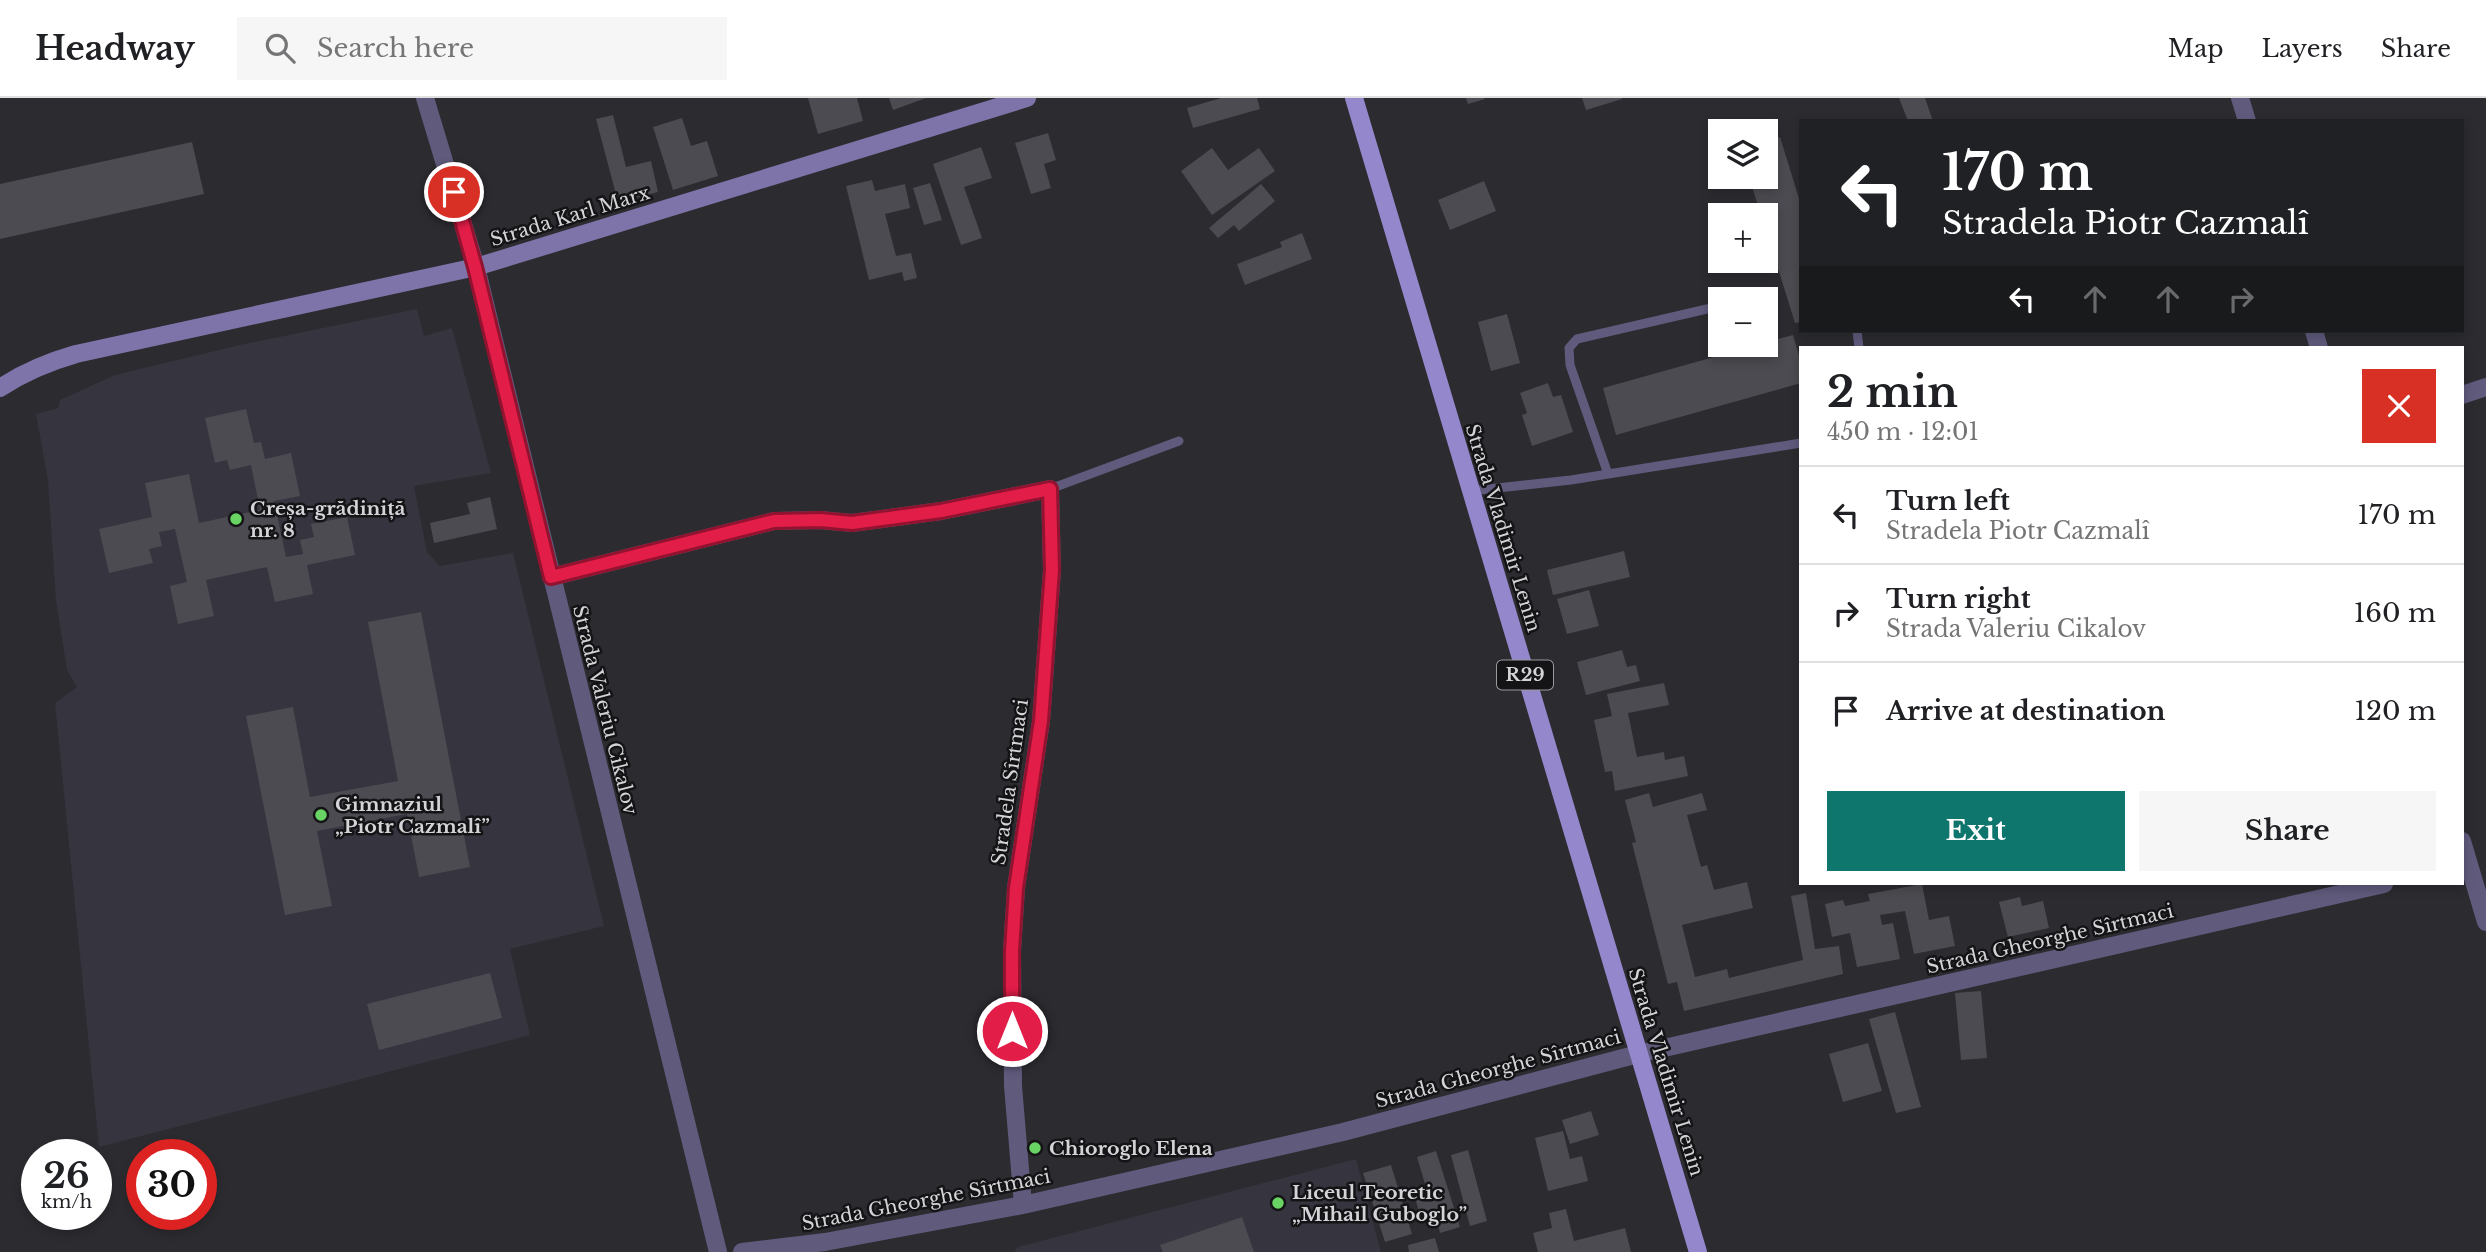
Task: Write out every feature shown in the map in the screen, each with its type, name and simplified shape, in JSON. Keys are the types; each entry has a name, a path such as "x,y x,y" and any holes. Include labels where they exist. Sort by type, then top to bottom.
{"main road":[{"name":"Strada Vladimir Lenin","path":"1354,98 1698,1252"}],"street":[{"name":"Strada Valeriu Cikalov","path":"425,98 475,267 718,1252"},
{"name":"Strada Karl Marx","path":"0,388 46,363 76,354 475,267 1027,98"},
{"path":"2240,98 2246,119"},
{"path":"2464,394 2486,387"},
{"path":"551,577 774,521 820,520 852,523 941,511 1050,489"},
{"name":"Stradela Sîrtmaci","path":"1023,1205 1013,1086 1012,951 1016,888 1041,721 1052,570 1050,489"},
{"path":"2464,846 2472,864 2486,922"},
{"name":"Strada Gheorghe Sîrtmaci","path":"742,1252 824,1242 1023,1205 1343,1132 1638,1054 2380,885"}],"lane":[{"path":"1608,474 1570,365 1569,348 1577,339 1708,309"},
{"path":"1050,489 1180,441"},
{"path":"1470,491 1608,474 1799,443"}],"shaded area":[{"name":"Gimnaziul „Piotr Cazmalî”","path":"417,309 424,336 452,328 491,473 414,486 427,552 440,566 513,553 604,926 510,949 530,1035 112,1144 112,1139 98,1139 55,703 77,687 67,670 56,601 48,481 36,414 58,408 60,400 115,375 244,344"},
{"name":"Liceul Teoretic „Mihail Guboglo”","path":"1356,1159 1381,1252 1014,1252 1018,1247"}],"building":[{"path":"808,98 857,98 863,121 818,134"},
{"path":"889,98 926,98 893,110"},
{"path":"1221,98 1257,98 1260,109 1193,128 1187,108"},
{"path":"1466,98 1484,98 1485,99 1468,104"},
{"path":"1582,98 1622,98 1622,99 1586,110"},
{"path":"1899,98 1925,98 1932,119 1907,119"},
{"path":"613,115 626,167 651,161 658,192 618,202 596,119"},
{"path":"682,118 691,146 707,141 718,176 673,190 653,127"},
{"path":"1048,133 1056,160 1044,164 1051,188 1031,194 1015,143"},
{"path":"1780,137 1799,199 1799,322 1795,323 1778,268 1778,203 1757,203 1753,189 1778,189"},
{"path":"192,142 204,194 0,239 0,184"},
{"path":"981,147 992,178 964,187 982,238 961,245 933,164"},
{"path":"1212,148 1228,170 1259,148 1275,171 1212,215 1181,171"},
{"path":"872,180 875,191 905,184 910,208 885,214 896,256 911,253 917,278 904,281 902,272 869,280 846,186"},
{"path":"1484,181 1496,211 1450,230 1438,200"},
{"path":"930,183 942,220 924,225 913,188"},
{"path":"1261,184 1275,201 1239,231 1234,225 1218,238 1209,228"},
{"path":"1302,233 1312,259 1245,285 1237,264 1282,247 1280,242"},
{"path":"1507,314 1520,363 1491,371 1478,322"},
{"path":"1793,335 1799,356 1799,384 1616,435 1603,388 1714,357 1778,357 1778,339"},
{"path":"1548,383 1553,397 1561,395 1573,432 1532,446 1522,415 1527,413 1520,393"},
{"path":"246,409 254,443 261,442 265,459 291,453 300,496 274,501 286,557 303,554 300,540 314,537 311,524 347,517 355,555 307,565 313,594 275,602 267,567 206,580 214,616 178,624 170,586 187,582 175,529 159,532 162,546 149,549 153,563 109,573 99,529 152,517 145,483 189,474 199,523 260,510 251,465 230,470 227,460 215,463 205,418"},
{"path":"490,497 497,529 434,543 430,523 470,514 467,503"},
{"path":"1624,551 1630,577 1553,595 1547,570"},
{"path":"1589,590 1599,626 1567,634 1557,599"},
{"path":"421,612 470,867 419,877 407,814 317,831 332,906 285,915 246,716 293,707 310,797 398,781 368,622"},
{"path":"1622,650 1627,667 1636,665 1640,681 1586,695 1577,662"},
{"path":"1664,683 1669,705 1628,713 1637,757 1664,752 1665,760 1684,756 1688,776 1615,791 1612,771 1605,772 1594,720 1612,716 1607,694"},
{"path":"1649,793 1653,807 1702,793 1707,810 1687,815 1701,867 1707,865 1714,890 1747,882 1753,908 1682,925 1695,977 1727,969 1729,978 1803,960 1791,896 1806,893 1815,949 1839,946 1843,974 1684,1011 1677,982 1668,984 1632,843 1636,842 1625,800"},
{"path":"1922,885 1929,920 1949,916 1955,946 1914,954 1905,911 1880,915 1882,925 1893,923 1900,959 1857,967 1850,933 1832,937 1825,904 1843,900 1845,906 1870,901 1868,894"},
{"path":"2020,897 2022,906 2043,901 2049,928 2008,937 1999,902"},
{"path":"490,973 502,1018 379,1050 367,1004"},
{"path":"1981,991 1987,1058 1961,1060 1955,993"},
{"path":"1895,1012 1921,1107 1896,1113 1869,1019"},
{"path":"1868,1043 1882,1091 1843,1102 1829,1054"},
{"path":"1591,1111 1599,1135 1570,1144 1562,1120"},
{"path":"1563,1131 1570,1159 1582,1156 1588,1181 1548,1191 1535,1138"},
{"path":"1468,1150 1487,1221 1470,1226 1451,1155"},
{"path":"1436,1151 1460,1227 1440,1233 1436,1217 1422,1222 1415,1198 1428,1194 1417,1157"},
{"path":"1391,1165 1412,1234 1385,1242 1363,1173"},
{"path":"1566,1209 1574,1241 1625,1228 1631,1252 1538,1252 1533,1233 1552,1228 1549,1213"},
{"path":"1242,1217 1254,1252 1163,1252 1160,1245"},
{"path":"1435,1238 1439,1252 1409,1252 1408,1245"}],"place":[{"name":"Creșa-grădiniță nr. 8","path":"236,519"},
{"name":"Gimnaziul „Piotr Cazmalî”","path":"321,815"},
{"name":"Chioroglo Elena","path":"1035,1148"},
{"name":"Liceul Teoretic „Mihail Guboglo”","path":"1278,1203"}],"route":[{"path":"454,192 551,577 774,521 820,520 852,523 941,511 1050,489 1052,570 1041,721 1016,888 1012,951 1012,1031"}]}
